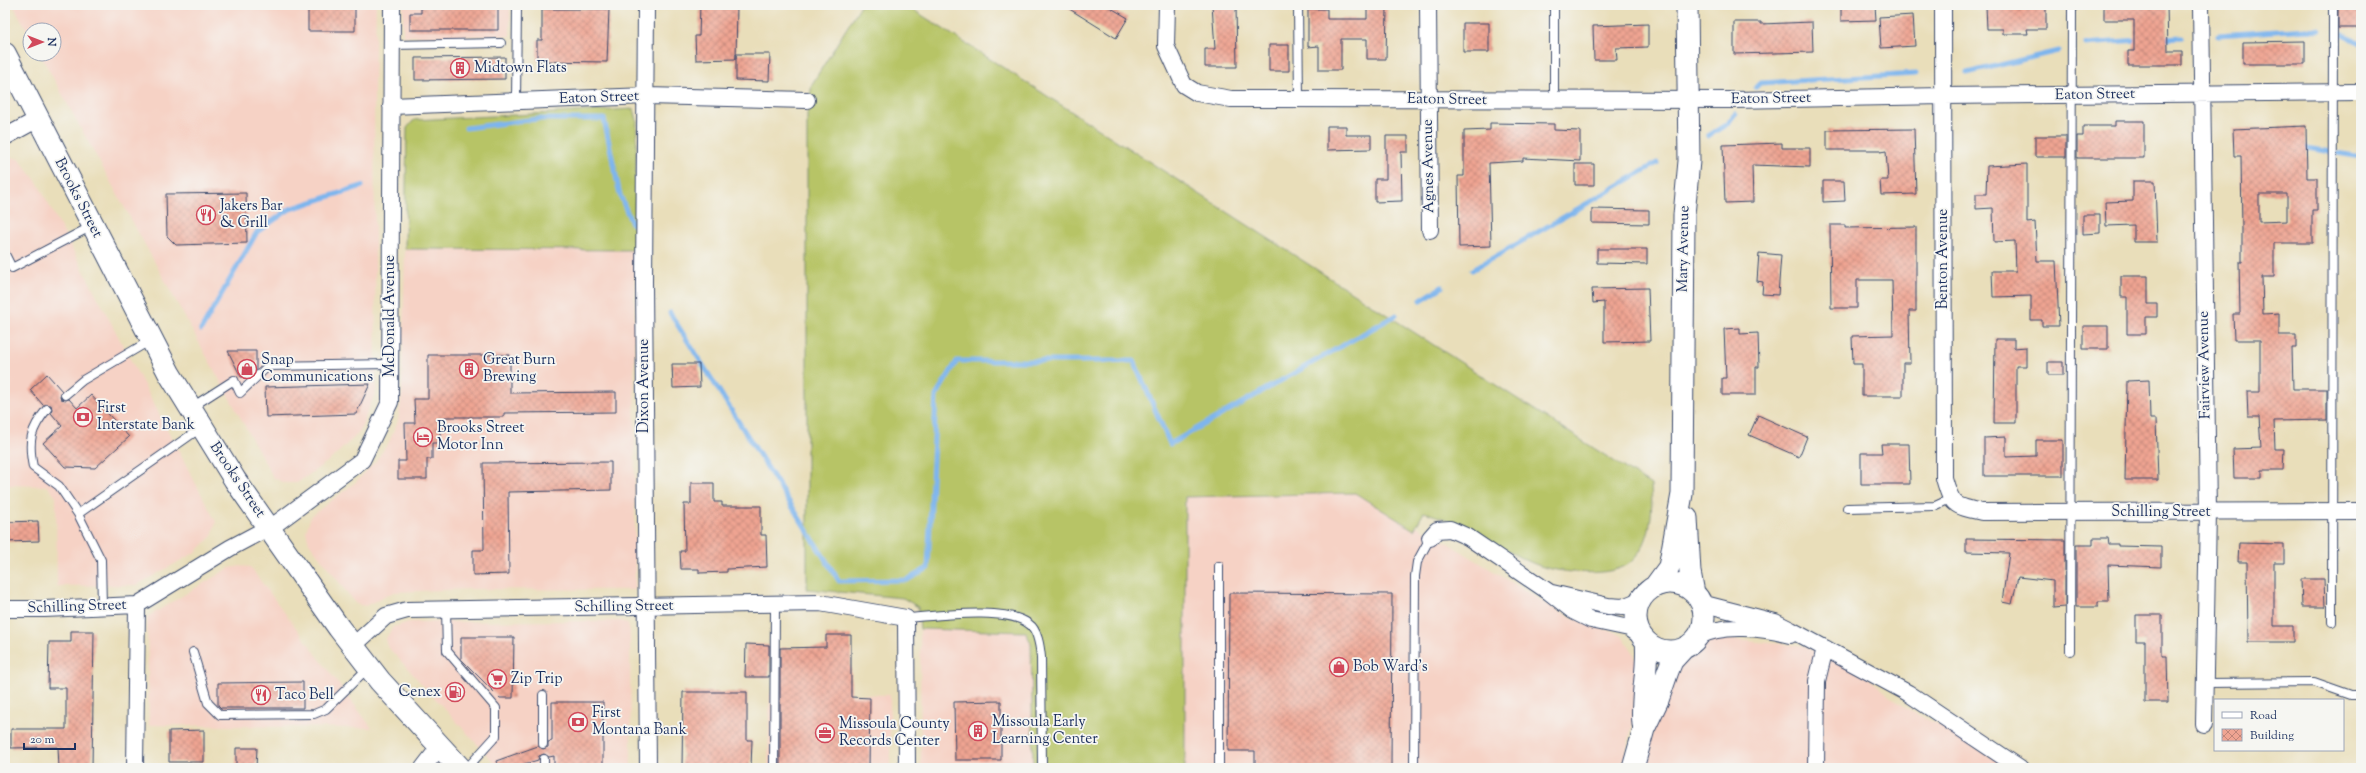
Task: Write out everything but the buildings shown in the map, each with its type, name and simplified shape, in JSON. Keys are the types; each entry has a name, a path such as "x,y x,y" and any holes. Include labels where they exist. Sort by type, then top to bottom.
{"highway":[{"name":"Brooks Street","path":"5,54 152,339 190,408 235,480 270,527 353,646 380,681 460,768"}],"street":[{"name":"McDonald Avenue","path":"230,548 270,527 362,460 390,402 392,5"},
{"name":"Dixon Avenue","path":"646,5 647,96 644,282 645,607 648,768"},
{"name":"Eaton Street","path":"1167,5 1166,46 1184,84 1197,93 1231,99 1688,100 2361,92"},
{"name":"Agnes Avenue","path":"1428,5 1430,230"},
{"name":"Mary Avenue","path":"1648,593 1669,567 1682,494 1684,215 1689,161 1687,5"},
{"name":"Benton Avenue","path":"1943,5 1944,478 1955,503"},
{"name":"Fairview Avenue","path":"2201,5 2201,93 2208,512 2204,724"},
{"name":"Eaton Street","path":"391,106 647,96 807,100"},
{"path":"5,137 38,119"},
{"name":"Mary Avenue","path":"1682,494 1687,521 1690,572 1698,598"},
{"name":"Schilling Street","path":"1955,503 1982,512 2069,513 2361,511"},
{"path":"1430,538 1437,530 1450,529 1468,537 1549,592 1573,611 1591,620 1629,628 1644,639 1664,650 1691,642 1709,630 1738,628 1786,634 1807,639 1825,648"},
{"name":"Schilling Street","path":"5,609 136,605 230,548"},
{"path":"1549,592 1608,606 1624,607 1665,583 1676,584 1698,598 1775,622 1825,648 1908,693 2020,768"},
{"path":"1642,736 1642,712 1648,660 1644,639 1636,619 1648,593"},
{"path":"1633,768 1642,736 1658,700 1672,661 1691,642 1703,626 1704,615 1698,598"},
{"name":"Schilling Street","path":"353,646 386,616 407,610 820,603 906,618"},
{"path":"135,768 136,605"},
{"path":"906,618 907,768"},
{"path":"1816,768 1817,680 1825,648"},
{"path":"423,768 440,746"}],"lane":[{"path":"516,101 517,5"},
{"path":"1298,5 1299,100"},
{"path":"1554,5 1554,100"},
{"path":"2070,651 2069,513 2072,5"},
{"path":"2332,622 2333,5"},
{"path":"391,45 501,43"},
{"path":"5,254 12,268 93,226"},
{"path":"65,395 83,380 152,339"},
{"path":"190,408 234,380 240,392 268,366 390,364"},
{"path":"47,409 35,424 29,446 33,467 59,486 78,514 101,560 102,606"},
{"path":"78,514 202,427"},
{"path":"1847,508 1935,506 1955,503"},
{"path":"1414,768 1415,576 1417,562 1430,538"},
{"path":"1219,566 1219,768"},
{"path":"774,768 775,604"},
{"path":"446,609 447,650 496,708 496,736 467,768"},
{"path":"906,618 993,614 1015,616 1030,624 1039,640 1041,657 1042,768"},
{"path":"193,652 208,703 220,715 314,714 326,708 369,666"},
{"path":"2204,683 2314,682 2351,695 2361,695"},
{"path":"543,695 543,744"},
{"path":"544,759 544,768"}],"shaded area":[{"path":"13,5 376,5 374,91 376,391 359,433 331,459 297,483 284,483 273,477 44,62 62,62 62,22 23,22"},
{"path":"403,5 510,5 510,36 403,36"},
{"path":"5,156 19,159 37,182 216,522 212,536 196,552 137,585 57,586 56,497 47,486 5,485"},
{"path":"405,249 634,250 635,590 470,589 394,592 365,606 356,604 309,543 306,531 311,516 356,482 375,462 389,442 398,421 402,394"},
{"path":"1355,493 1446,542 1558,611 1594,627 1613,631 1622,636 1634,653 1637,664 1633,723 1622,768 1185,768 1185,497"},
{"path":"241,566 250,567 372,728 149,725 147,617 229,568"},
{"path":"622,621 628,624 630,631 631,768 499,768 387,646 386,638 393,627 409,622"},
{"path":"920,629 1026,632 1031,644 1033,768 921,768"},
{"path":"1722,639 1805,646 1866,676 1906,709 1958,735 2008,768 1641,768 1673,671 1698,645"},
{"name":"Missoula County Records Center","path":"770,693 890,695 890,768 768,768"}],"green space":[{"path":"861,5 906,5 1651,485 1652,505 1650,526 1638,554 1631,562 1623,567 1612,570 1587,573 1560,571 1540,566 1513,554 1464,526 1424,512 1414,530 1355,493 1185,497 1185,768 1033,768 1031,644 1026,632 920,629 918,607 903,598 807,589 807,114 812,84"},
{"path":"634,109 637,120 634,250 405,249 407,128 414,120"}],"waterway":[{"path":"2218,35 2307,29 2319,30"},
{"path":"2344,34 2361,45"},
{"path":"2161,38 2182,37"},
{"path":"2086,44 2139,40"},
{"path":"1967,73 2058,51"},
{"path":"1756,87 1760,83 1916,74"},
{"path":"1708,136 1727,124 1735,114"},
{"path":"466,128 537,119 604,119 620,195 632,224"},
{"path":"2301,147 2361,157"},
{"path":"1472,270 1657,163"},
{"path":"201,330 257,232 290,209 362,186"},
{"path":"1421,300 1442,287"},
{"path":"670,313 839,581 907,580 928,568 936,396 957,361 1134,361 1170,444 1396,315"}],"place":[{"name":"Midtown Flats","path":"460,68"},
{"name":"Jakers Bar & Grill","path":"206,215"},
{"name":"Snap Communications","path":"247,369"},
{"name":"Great Burn Brewing","path":"469,369"},
{"name":"First Interstate Bank","path":"83,417"},
{"name":"Brooks Street Motor Inn","path":"423,437"},
{"name":"Bob Ward's","path":"1339,667"},
{"name":"Zip Trip","path":"497,679"},
{"name":"Cenex","path":"455,692"},
{"name":"Taco Bell","path":"261,695"},
{"name":"First Montana Bank","path":"578,722"},
{"name":"Missoula Early Learning Center","path":"978,731"},
{"name":"Missoula County Records Center","path":"825,733"}]}
